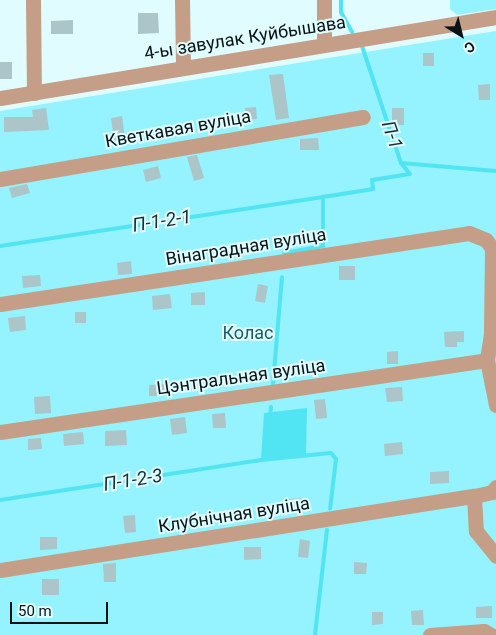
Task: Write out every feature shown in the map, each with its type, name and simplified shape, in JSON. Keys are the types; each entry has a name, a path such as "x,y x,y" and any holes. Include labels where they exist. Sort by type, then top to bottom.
{"street":[{"path":"33,0 34,93"},
{"path":"182,0 183,67"},
{"path":"324,0 324,44"},
{"name":"4-ы завулак Куйбышава","path":"0,98 496,17"},
{"name":"Кветкавая вуліца","path":"0,179 363,117"},
{"name":"Вінаградная вуліца","path":"0,304 469,232 486,240 494,248"},
{"path":"494,248 491,334 487,360 496,405"},
{"name":"Цэнтральная вуліца","path":"0,432 487,360"},
{"name":"Клубнічная вуліца","path":"0,570 474,496 492,492 496,487"},
{"path":"474,496 476,531 496,556"},
{"path":"430,635 484,631 491,635"}],"green space":[{"path":"450,0 496,0 496,9 457,15 450,9"},
{"name":"Колас","path":"496,31 496,635 0,635 0,111"}],"shaded area":[{"path":"307,408 306,454 261,460 264,413"}],"building":[{"path":"138,13 158,13 159,33 138,34"},
{"path":"73,20 73,34 51,34 51,21"},
{"path":"423,53 434,53 434,66 423,66"},
{"path":"0,62 12,62 12,79 0,79"},
{"path":"283,74 289,118 276,120 269,75"},
{"path":"490,84 490,100 479,100 478,85"},
{"path":"256,107 257,119 246,120 245,108"},
{"path":"46,108 49,130 4,132 4,117 33,117 32,110"},
{"path":"392,108 404,108 404,125 392,125"},
{"path":"122,116 125,139 114,141 111,118"},
{"path":"318,138 319,150 300,150 300,139"},
{"path":"197,155 204,178 194,181 187,157"},
{"path":"158,166 161,178 146,182 143,170"},
{"path":"27,184 30,193 12,198 9,188"},
{"path":"131,261 132,274 118,275 117,263"},
{"path":"339,266 355,266 355,280 339,280"},
{"path":"40,275 41,286 23,288 22,276"},
{"path":"258,284 268,286 265,303 255,301"},
{"path":"205,292 205,305 191,305 191,293"},
{"path":"170,294 172,308 153,310 152,296"},
{"path":"75,312 86,312 86,323 75,323"},
{"path":"25,316 26,330 10,332 8,318"},
{"path":"464,331 464,342 457,342 457,347 445,347 444,332"},
{"path":"398,351 398,364 387,364 387,352"},
{"path":"167,384 167,396 149,396 149,385"},
{"path":"402,387 403,401 387,402 385,388"},
{"path":"50,396 51,413 35,414 34,397"},
{"path":"325,399 327,418 316,419 314,400"},
{"path":"225,413 226,428 213,428 212,414"},
{"path":"185,417 187,433 172,435 170,419"},
{"path":"126,430 127,445 105,446 105,431"},
{"path":"83,432 84,444 64,446 63,434"},
{"path":"41,438 42,449 28,450 28,439"},
{"path":"402,442 403,454 385,456 384,444"},
{"path":"449,471 449,483 430,484 430,472"},
{"path":"304,498 305,512 288,512 288,499"},
{"path":"135,515 136,532 125,533 123,516"},
{"path":"40,537 57,537 57,549 40,550"},
{"path":"300,539 310,541 308,558 298,557"},
{"path":"244,547 261,547 261,559 244,560"},
{"path":"354,562 367,563 366,574 354,574"},
{"path":"116,563 116,582 104,582 103,564"},
{"path":"42,579 59,579 59,595 42,595"},
{"path":"492,606 492,618 476,618 476,607"},
{"path":"423,610 424,625 412,625 411,611"},
{"path":"372,612 383,612 383,624 372,625"}],"waterway":[{"name":"П-1","path":"341,0 341,12 352,32"},
{"name":"П-1","path":"362,46 401,163 496,171"},
{"path":"284,253 323,246 323,197 373,189 372,180 410,174 401,163"},
{"name":"П-1-2-1","path":"0,246 323,197"},
{"path":"273,384 282,277"},
{"path":"270,417 271,407"},
{"name":"П-1-2-3","path":"0,500 261,460 331,453 336,459 330,509"},
{"path":"315,635 327,530"}]}
